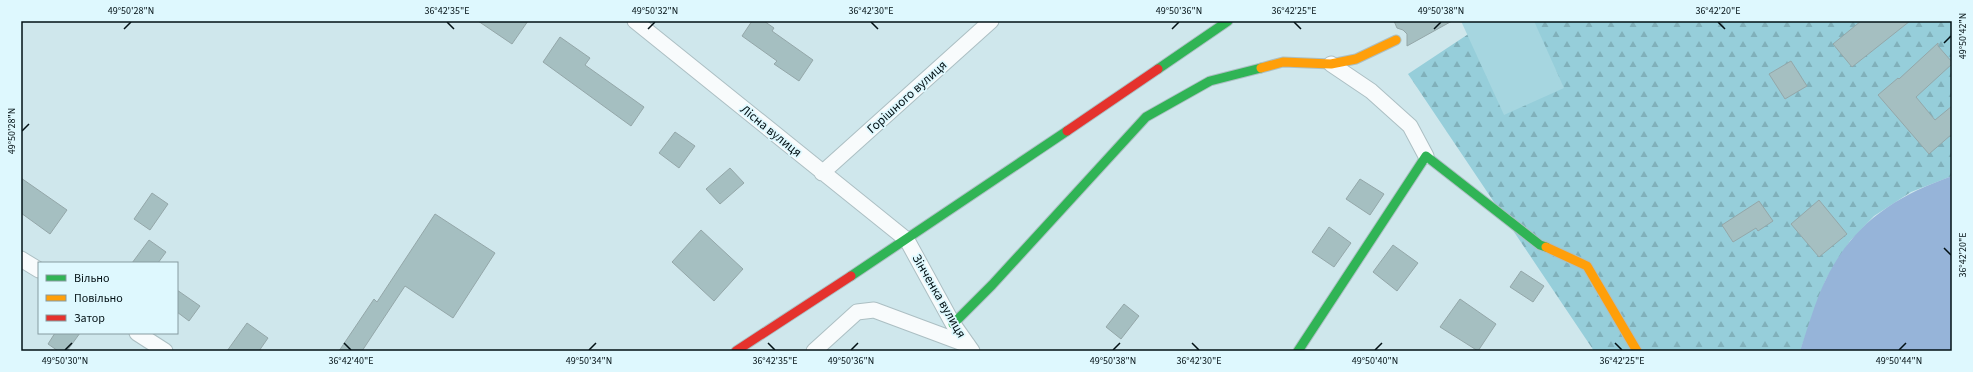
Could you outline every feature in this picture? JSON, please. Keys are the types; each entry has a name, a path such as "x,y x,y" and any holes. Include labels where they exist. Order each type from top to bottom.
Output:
{"main road":[{"path":"736,351 908,240 1228,21"},
{"path":"953,324 992,285 1146,117 1210,81 1283,62 1331,64 1356,59 1396,40"},
{"path":"1298,351 1426,156 1540,245 1586,266 1637,351"}],"street":[{"name":"Лісна вулиця","path":"635,21 822,173 908,240"},
{"name":"Горішного вулиця","path":"822,173 991,21"},
{"path":"1331,64 1372,91 1410,126 1426,156"},
{"name":"Зінченка вулиця","path":"908,240 953,324 970,348"},
{"path":"21,259 38,269"},
{"path":"814,351 857,312 874,310 970,348"},
{"path":"139,334 166,351"}],"green space":[{"path":"1488,21 1952,21 1952,176 1911,192 1874,216 1850,241 1826,279 1800,351 1594,351 1408,74"}],"shaded area":[{"path":"1461,21 1534,21 1564,88 1504,115"},
{"path":"1952,176 1952,351 1800,351 1826,279 1837,259 1849,242 1878,214 1894,203 1931,184"}],"building":[{"path":"478,21 528,21 512,44"},
{"path":"752,21 764,21 774,28 772,31 813,60 799,81 774,64 777,61 742,36"},
{"path":"1394,21 1452,21 1407,46 1407,34 1403,30 1397,28"},
{"path":"1861,21 1910,21 1852,67 1833,44"},
{"path":"560,37 590,58 585,65 644,107 631,126 543,62"},
{"path":"1938,43 1938,46 1952,62 1952,64 1916,97 1935,120 1952,106 1952,134 1929,154 1878,95 1898,78 1899,79"},
{"path":"1791,61 1807,86 1785,99 1769,74"},
{"path":"675,132 695,146 679,168 659,153"},
{"path":"730,168 744,183 720,204 706,189"},
{"path":"21,178 67,210 50,234 21,213"},
{"path":"1360,179 1384,194 1370,215 1346,199"},
{"path":"152,193 168,204 150,230 134,219"},
{"path":"1819,200 1847,234 1819,257 1791,224"},
{"path":"1759,201 1773,221 1758,231 1756,228 1733,242 1722,225"},
{"path":"435,214 495,253 453,318 405,286 362,351 339,351 374,299 377,302"},
{"path":"1329,227 1351,243 1334,267 1312,252"},
{"path":"701,230 743,269 714,301 672,262"},
{"path":"149,240 166,252 159,262 133,262"},
{"path":"1393,245 1418,263 1397,291 1373,272"},
{"path":"1521,271 1544,286 1533,302 1510,287"},
{"path":"178,291 200,306 189,321 178,313"},
{"path":"1460,299 1496,324 1478,351 1440,327"},
{"path":"1124,304 1139,316 1121,339 1106,327"},
{"path":"247,323 268,338 259,351 227,351"},
{"path":"54,334 79,334 67,351 58,351 48,344"}],"traffic: fast":[{"path":"1158,69 1228,21"},
{"path":"953,324 992,285 1146,117 1210,81 1261,68"},
{"path":"851,276 1067,131"},
{"path":"1298,351 1426,156 1540,245 1546,247"}],"traffic: slow":[{"path":"1261,68 1283,62 1331,64 1356,59 1396,40"},
{"path":"1546,247 1587,266 1637,351"}],"traffic: jam":[{"path":"1067,131 1158,69"},
{"path":"736,351 851,276"}]}
